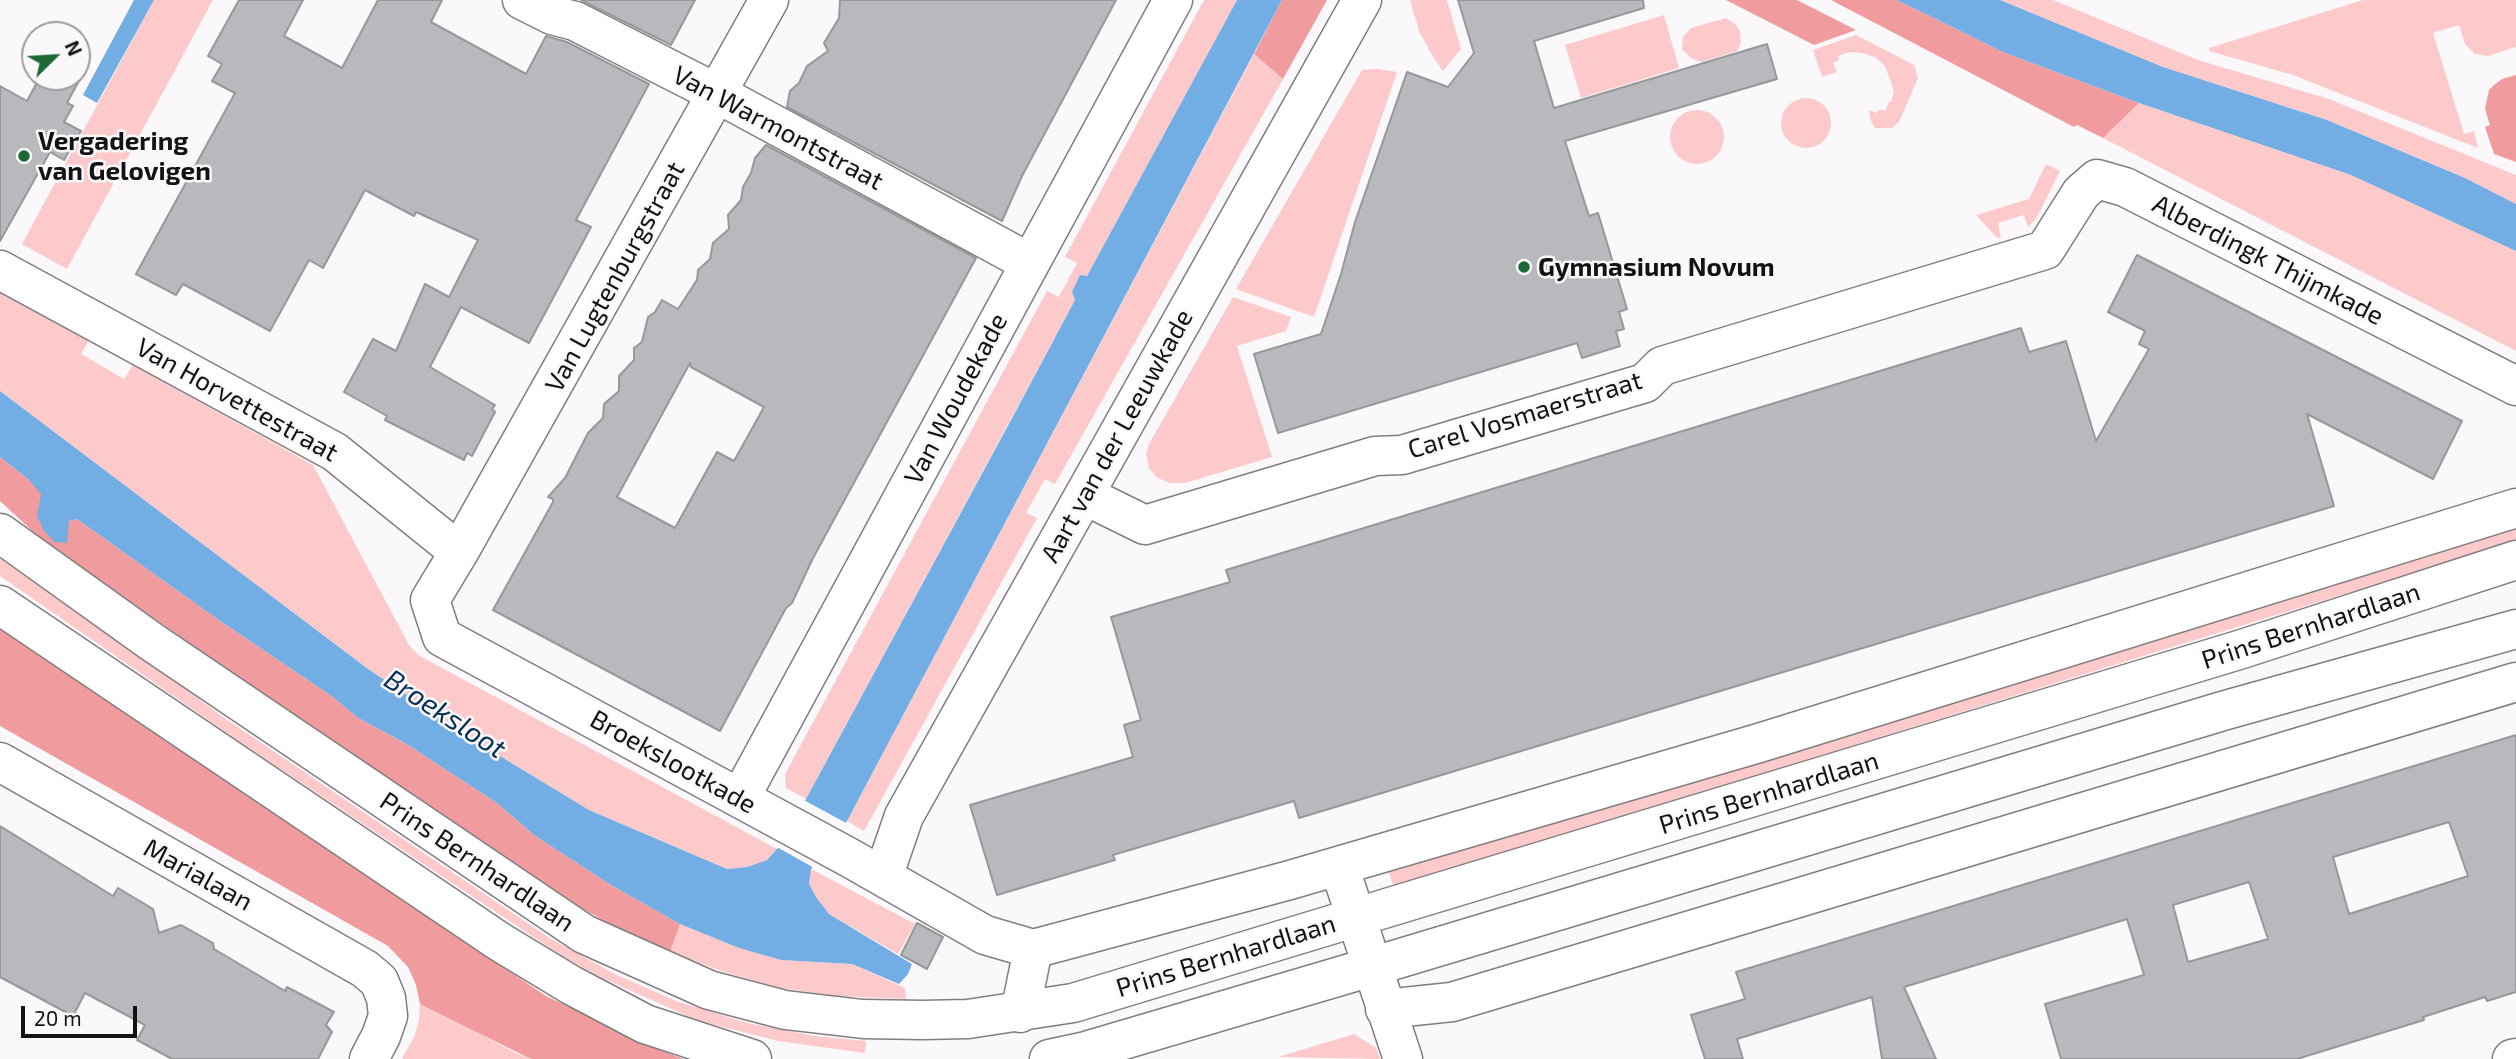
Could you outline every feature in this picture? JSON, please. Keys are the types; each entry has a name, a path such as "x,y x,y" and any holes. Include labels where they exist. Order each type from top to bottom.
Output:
{"street":[{"name":"Van Warmontstraat","path":"522,0 552,15 575,22 718,94 1030,263"},
{"name":"Van Lugtenburgstraat","path":"459,552 769,0"},
{"name":"Van Woudekade","path":"754,806 1030,263 1173,0"},
{"name":"Aart van der Leeuwkade","path":"883,877 904,816 1362,0"},
{"name":"Alberdingk Thijmkade","path":"2045,250 2081,193 2097,179 2125,187 2516,386"},
{"name":"Carel Vosmaerstraat","path":"1084,495 1145,525 1376,456 1402,455 1645,383 1662,366 2045,250"},
{"name":"Van Horvettestraat","path":"0,270 335,452 459,552"},
{"name":"Prins Bernhardlaan","path":"1033,948 1339,866 1746,747 2516,508"},
{"name":"Prins Bernhardlaan","path":"0,533 152,642 584,934 709,990 785,1010 863,1019 968,1020 1073,1003 2151,677 2516,560"},
{"name":"Broekslootkade","path":"459,552 430,600 442,637 850,858 985,935 1033,948"},
{"name":"Prins Bernhardlaan","path":"0,605 500,942 645,1024 752,1059"},
{"name":"Prins Bernhardlaan","path":"1049,1059 1084,1055 2226,710 2516,629"},
{"path":"1385,1009 1452,1002 2516,682"},
{"name":"Marialaan","path":"0,762 365,969 379,981 386,998 388,1016 382,1036 369,1059"},
{"path":"1339,866 1403,1059"},
{"path":"1020,1013 1033,948"}],"shaded area":[{"path":"154,0 213,0 67,269 22,244"},
{"path":"1204,0 1237,0 1087,276 1072,292 1075,300 806,799 786,788 785,774 1047,291 1059,297 1077,263 1065,257"},
{"path":"1282,0 1327,0 1283,79 1254,54"},
{"path":"1410,0 1447,0 1461,49 1443,71 1419,31"},
{"path":"1726,0 1797,0 1856,30 1814,45"},
{"path":"1831,0 1897,0 2003,52 2139,103 2103,138 2077,125 2074,127"},
{"path":"2000,0 2053,0 2198,60 2329,99 2516,175 2516,204 2465,178 2327,120 2163,67"},
{"path":"2363,0 2516,0 2516,47 2488,56 2475,54 2465,44 2459,25 2433,33 2464,134 2474,131 2478,148 2293,75 2209,51 2209,48"},
{"path":"1664,15 1679,68 1581,98 1565,45"},
{"path":"1726,18 1740,31 1741,43 1737,51 1702,62 1691,58 1682,49 1683,37 1691,28"},
{"path":"1856,35 1914,65 1918,78 1899,122 1892,128 1875,128 1871,121 1869,110 1877,113 1880,109 1885,111 1894,91 1885,66 1875,57 1849,52 1838,56 1839,60 1833,63 1837,72 1822,77 1813,50"},
{"path":"1254,54 1283,79 1055,484 1045,479 1026,513 1037,518 864,831 847,821"},
{"path":"1362,70 1397,72 1314,317 1236,289"},
{"path":"2516,75 2516,162 2494,154 2485,127 2490,125 2485,109 2489,90 2502,79"},
{"path":"1806,98 1824,105 1831,123 1824,141 1806,148 1788,141 1781,123 1788,105"},
{"path":"2139,103 2351,175 2516,251 2516,351 2103,138"},
{"path":"1697,110 1716,118 1724,137 1716,156 1697,164 1678,156 1670,137 1678,118"},
{"path":"2046,164 2060,171 2036,219 2028,227 2024,215 1998,223 2001,237 1997,238 1976,215 2029,199"},
{"path":"0,290 89,340 81,354 124,379 133,365 313,465 409,645 418,655 777,849 767,860 747,867 727,869 589,810 495,753 368,669 0,391"},
{"path":"1233,297 1291,317 1286,331 1237,346 1272,457 1185,483 1170,483 1156,477 1149,468 1146,454 1149,444"},
{"path":"0,457 28,479 69,521 77,519 333,697 358,718 405,743 497,803 534,835 611,885 680,924 670,952 608,923 546,888 322,736 41,539 0,501"},
{"path":"2516,529 2516,541 1394,887 1387,868"},
{"path":"0,558 111,633 223,717 551,939 615,974 676,1001 747,1023 815,1036 866,1041 865,1053 778,1041 696,1020 600,977 562,956 237,740 0,576"},
{"path":"0,624 87,682 196,761 546,996 683,1059 531,1059 420,1004 408,967 388,946 0,726"},
{"path":"811,869 915,924 898,954 829,914 809,884"},
{"path":"680,924 739,948 781,960 852,964 905,988 906,999 836,996 780,988 727,973 670,952"},
{"path":"420,1004 531,1059 402,1059 415,1035"},
{"path":"1354,1034 1376,1048 1380,1059 1278,1057"}],"water":[{"path":"134,0 154,0 97,103 83,95 85,91 91,91 91,80"},
{"path":"1237,0 1282,0 847,821 811,869 809,884 829,914 912,964 899,984 852,964 781,960 739,948 680,924 611,885 534,835 497,803 405,743 358,718 333,697 77,519 69,521 67,543 55,542 44,531 37,516 41,494 28,479 0,457 0,391 368,669 495,753 589,810 727,869 747,867 767,860 777,849 806,799 1011,420 1075,300 1072,292 1080,275 1087,276"},
{"path":"1897,0 2000,0 2163,67 2327,120 2465,178 2516,204 2516,251 2351,175 2139,103 2003,52"}],"pier":[{"path":"802,799 848,824 816,869 775,846"}],"building":[{"path":"239,0 303,0 284,36 342,68 378,0 442,0 431,22 526,74 546,36 567,42 649,84 576,220 591,227 529,343 461,307 430,367 495,405 492,409 495,412 472,456 467,453 464,460 385,420 387,416 344,392 373,339 396,351 425,284 449,297 478,240 416,212 414,216 365,190 323,268 309,260 270,331 183,284 176,295 136,274 235,93 212,81 222,64 208,56"},
{"path":"581,0 695,0 671,45"},
{"path":"840,0 1116,0 1022,176 1002,221 787,107 790,91 799,83 807,66 828,51 824,43 839,18"},
{"path":"1458,0 1643,0 1644,8 1534,41 1554,108 1767,44 1777,79 1565,141 1589,216 1598,213 1627,309 1619,312 1624,329 1616,331 1620,346 1582,358 1577,343 1278,433 1254,354 1321,334 1355,222 1407,72 1448,87 1474,53"},
{"name":"Vergadering van Gelovigen","path":"0,86 27,101 32,91 73,91 67,103 73,106 64,122 81,131 64,160 50,152 0,241"},
{"path":"766,145 976,258 812,560 792,603 786,608 720,731 493,610 553,502 553,499 548,497 565,478 588,433 603,418 604,404 619,391 619,376 634,360 634,348 642,342 648,317 655,312 662,300 678,309 697,280 698,270 710,259 713,243 729,229 728,215 741,200 743,187 755,158","holes":["690,363 691,367 764,407 734,461 717,452 675,528 617,497"]},
{"path":"2137,255 2462,421 2433,479 2307,414 2334,506 1299,818 1294,801 1113,855 1115,860 997,895 970,805 1133,757 1124,725 1141,720 1111,617 1230,582 1226,570 2021,328 2029,352 2066,341 2096,441 2149,349 2139,344 2145,331 2108,312"},
{"path":"2516,735 2516,992 2487,1001 2485,997 2423,1017 2424,1020 2297,1059 2061,1059 2045,1004 2144,975 2127,919 1904,987 1936,1059 1882,1059 1872,997 1737,1039 1743,1059 1705,1059 1691,1015 1745,999 1736,972","holes":["2449,822 2468,876 2349,914 2333,857","2249,882 2268,939 2188,962 2173,905"]},
{"path":"0,826 113,896 118,888 153,909 159,933 181,925 213,943 214,949 285,991 287,987 334,1012 326,1025 332,1032 318,1059 172,1059 137,1040 145,1025 85,993 73,1016 0,977"},
{"path":"917,923 943,937 927,969 901,955"}],"place":[{"name":"Vergadering van Gelovigen","path":"24,156"},
{"name":"Gymnasium Novum","path":"1524,267"}],"water label":[{"name":"Broeksloot","path":"445,714"}]}
